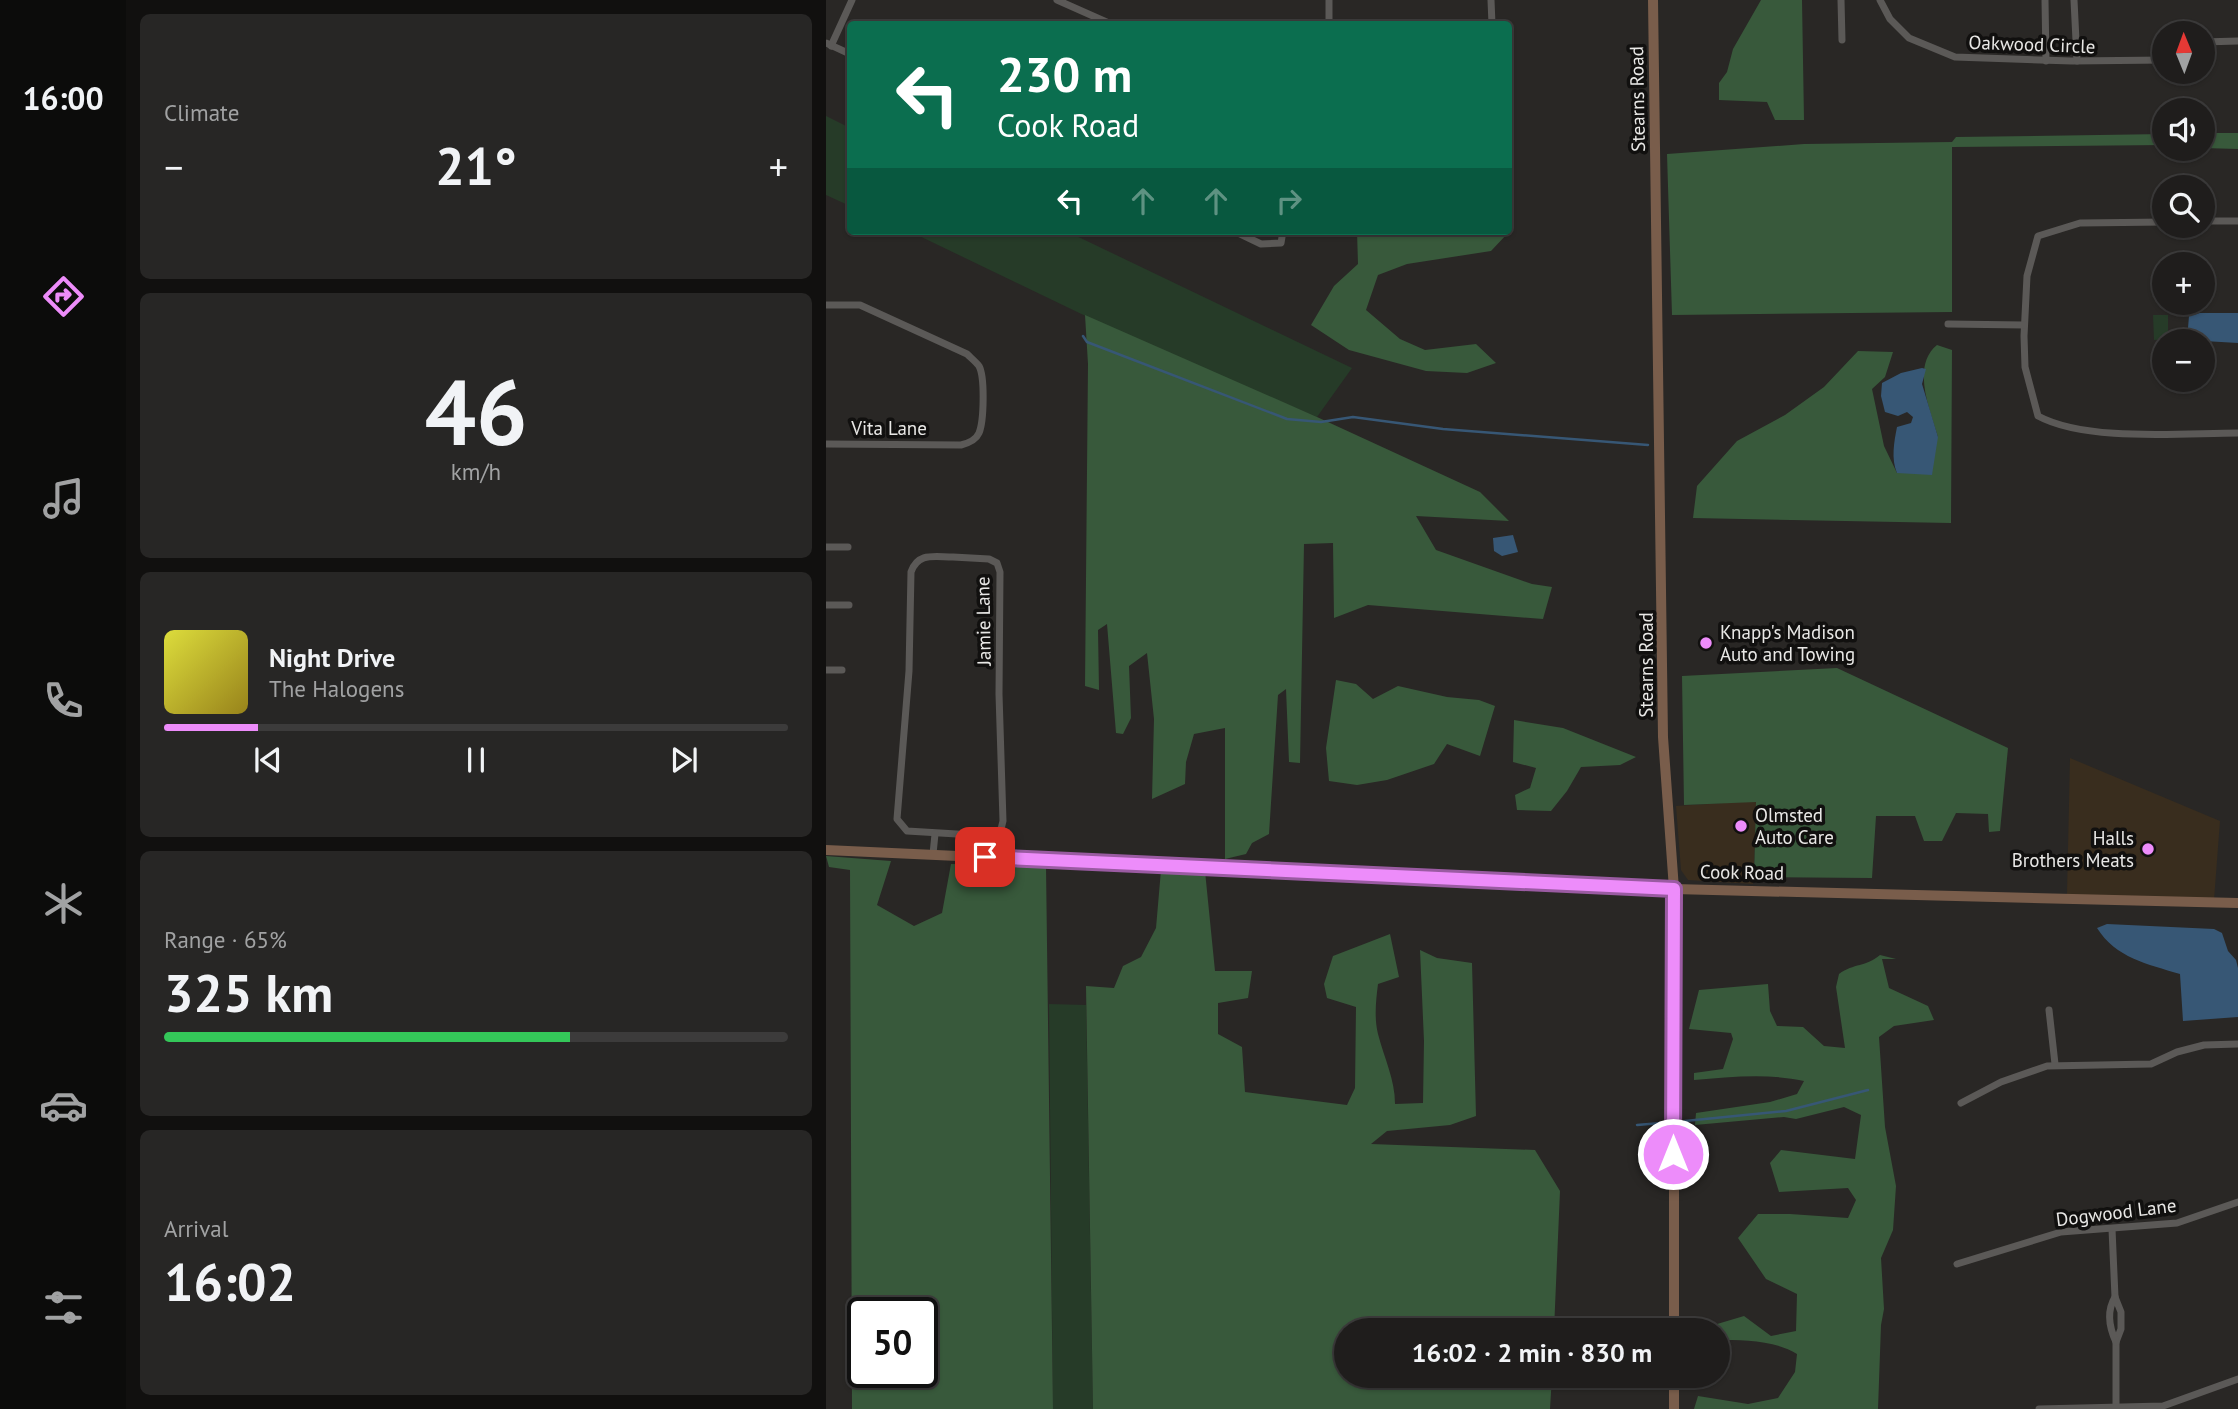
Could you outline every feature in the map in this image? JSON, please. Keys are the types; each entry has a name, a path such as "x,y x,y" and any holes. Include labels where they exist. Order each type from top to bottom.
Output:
{"street":[{"path":"847,53 828,45 852,0"},
{"path":"1057,0 1104,21"},
{"path":"1329,0 1329,21"},
{"path":"1491,0 1492,21"},
{"name":"Stearns Road","path":"1653,0 1664,737 1674,889 1674,1318"},
{"path":"1841,0 1842,40"},
{"name":"Oakwood Circle","path":"1880,0 1890,19 1909,38 1955,57 2046,61 2152,60"},
{"path":"2045,0 2046,61"},
{"path":"2074,0 2077,61"},
{"path":"2216,42 2238,41"},
{"path":"2215,221 2238,221"},
{"path":"2152,222 2080,223 2038,236 2027,276 2024,325 2025,367 2038,416 2052,424 2102,433 2238,433"},
{"path":"1242,235 1261,244 1281,243 1282,235"},
{"name":"Vita Lane","path":"826,305 860,304 967,354 979,367 983,383 978,435 970,443 826,444"},
{"path":"1948,324 2024,325"},
{"path":"826,547 848,547"},
{"name":"Jamie Lane","path":"919,558 989,559 997,563 1000,572 1001,829 989,835 935,834 907,831 897,819 909,671 911,572 914,562 919,558"},
{"path":"826,605 849,605"},
{"path":"826,670 842,670"},
{"path":"933,855 935,834"},
{"name":"Cook Road","path":"826,850 1674,889 2238,904"},
{"path":"2049,1010 2055,1064"},
{"path":"1961,1103 2001,1082 2055,1064 2151,1063 2204,1045 2238,1044"},
{"name":"Dogwood Lane","path":"1957,1264 2062,1232 2178,1223 2238,1202"},
{"path":"2112,1229 2115,1297 2121,1312 2121,1329 2116,1342 2116,1408"},
{"path":"2039,1409 2163,1406 2238,1378"},
{"path":"1674,1388 1674,1409"}],"shaded area":[{"path":"2070,758 2220,821 2214,900 2067,895"},
{"path":"1757,801 1753,884 1688,880 1681,870 1676,806"}],"green space":[{"path":"1761,0 1802,0 1804,120 1775,120 1767,102 1719,100 1719,83 1727,72 1733,49"},
{"path":"826,116 847,126 847,205 826,195"},
{"path":"2215,133 2238,133 2238,149 2215,148"},
{"path":"2152,134 2152,145 1952,147 1952,312 1672,315 1667,154 1804,144 1952,142 1956,137"},
{"path":"917,235 1074,235 1352,368 1317,417 1152,348"},
{"path":"1357,235 1506,235 1491,251 1407,264 1378,275 1366,310 1400,339 1425,350 1476,344 1496,363 1467,373 1426,371 1349,350 1311,325 1334,286 1358,264"},
{"path":"1085,315 1480,492 1509,521 1416,516 1436,550 1532,584 1552,587 1543,619 1368,605 1334,618 1333,543 1304,544 1300,763 1289,762 1286,689 1278,695 1269,834 1252,843 1246,854 1225,859 1225,728 1194,734 1186,762 1185,784 1152,799 1154,719 1147,653 1129,666 1131,718 1123,734 1116,733 1107,624 1098,630 1099,690 1085,686 1088,364"},
{"path":"2153,315 2168,315 2168,329 2154,329"},
{"path":"1937,345 1952,350 1951,523 1693,518 1697,486 1737,441 1785,415 1824,387 1858,351 1893,352 1885,377 1872,389 1884,446 1897,473 1938,437 1927,402 1924,376 1929,354"},
{"path":"1837,668 2008,748 2000,831 1989,832 1988,814 1956,813 1942,841 1924,841 1915,816 1876,816 1872,878 1754,877 1756,802 1684,805 1682,676"},
{"path":"1336,680 1356,684 1373,699 1398,686 1447,697 1479,700 1495,706 1480,756 1447,744 1434,764 1387,780 1357,785 1329,781 1326,748"},
{"path":"1514,720 1563,728 1636,757 1620,765 1581,767 1551,811 1517,810 1515,795 1530,788 1536,768 1513,762"},
{"path":"826,856 891,861 877,905 914,926 942,913 951,864 1046,866 1053,1409 852,1409 852,1388 938,1388 938,1297 852,1297 850,870 829,867"},
{"path":"1161,870 1205,871 1215,971 1252,971 1248,998 1218,1003 1218,1034 1242,1047 1245,1092 1347,1105 1355,1088 1356,1007 1327,998 1324,984 1333,956 1390,934 1399,977 1378,984 1376,1009 1380,1043 1391,1077 1395,1104 1423,1103 1424,1041 1420,950 1437,958 1472,963 1476,1116 1450,1125 1387,1131 1371,1144 1535,1150 1560,1191 1555,1318 1334,1318 1334,1388 1551,1388 1550,1409 1093,1409 1086,986 1114,988 1123,966 1141,957 1156,928"},
{"path":"1880,955 1896,959 1882,959 1889,988 1928,1006 1934,1020 1894,1026 1879,1037 1885,1127 1896,1186 1893,1230 1881,1258 1884,1309 1878,1409 1694,1409 1698,1396 1748,1404 1778,1398 1795,1372 1797,1354 1788,1349 1758,1342 1730,1340 1730,1320 1744,1316 1771,1336 1796,1331 1797,1294 1766,1279 1738,1238 1758,1214 1848,1218 1856,1200 1848,1188 1779,1192 1770,1163 1781,1150 1855,1159 1861,1115 1844,1107 1796,1119 1784,1117 1695,1125 1696,1113 1770,1102 1797,1094 1804,1081 1763,1076 1694,1080 1694,1073 1723,1069 1733,1039 1731,1033 1689,1029 1699,990 1768,984 1770,1011 1777,1026 1803,1027 1824,1046 1845,1048 1836,987 1839,974"},
{"path":"1049,1004 1086,1005 1093,1409 1053,1409"}],"water":[{"path":"2238,313 2238,343 2215,342 2215,329 2188,329 2189,316"},
{"path":"1926,369 1922,384 1938,437 1932,475 1897,473 1894,444 1897,427 1911,423 1913,417 1907,412 1898,416 1885,412 1881,396 1882,383 1901,373"},
{"path":"1513,535 1518,552 1502,556 1494,551 1493,538"},
{"path":"2107,924 2214,929 2222,933 2238,968 2238,1017 2183,1021 2180,974 2133,959 2123,953 2097,928"}],"waterway":[{"path":"1083,336 1087,342 1287,419 1321,422 1353,417 1443,429 1648,445"},
{"path":"1685,1121 1786,1111 1868,1090"},
{"path":"1637,1125 1661,1123"}],"place":[{"name":"Knapp's Madison Auto and Towing","path":"1706,643"},
{"name":"Olmsted Auto Care","path":"1741,826"},
{"name":"Halls Brothers Meats","path":"2148,849"}],"route":[{"path":"985,857 1674,889 1673,1154"}]}
